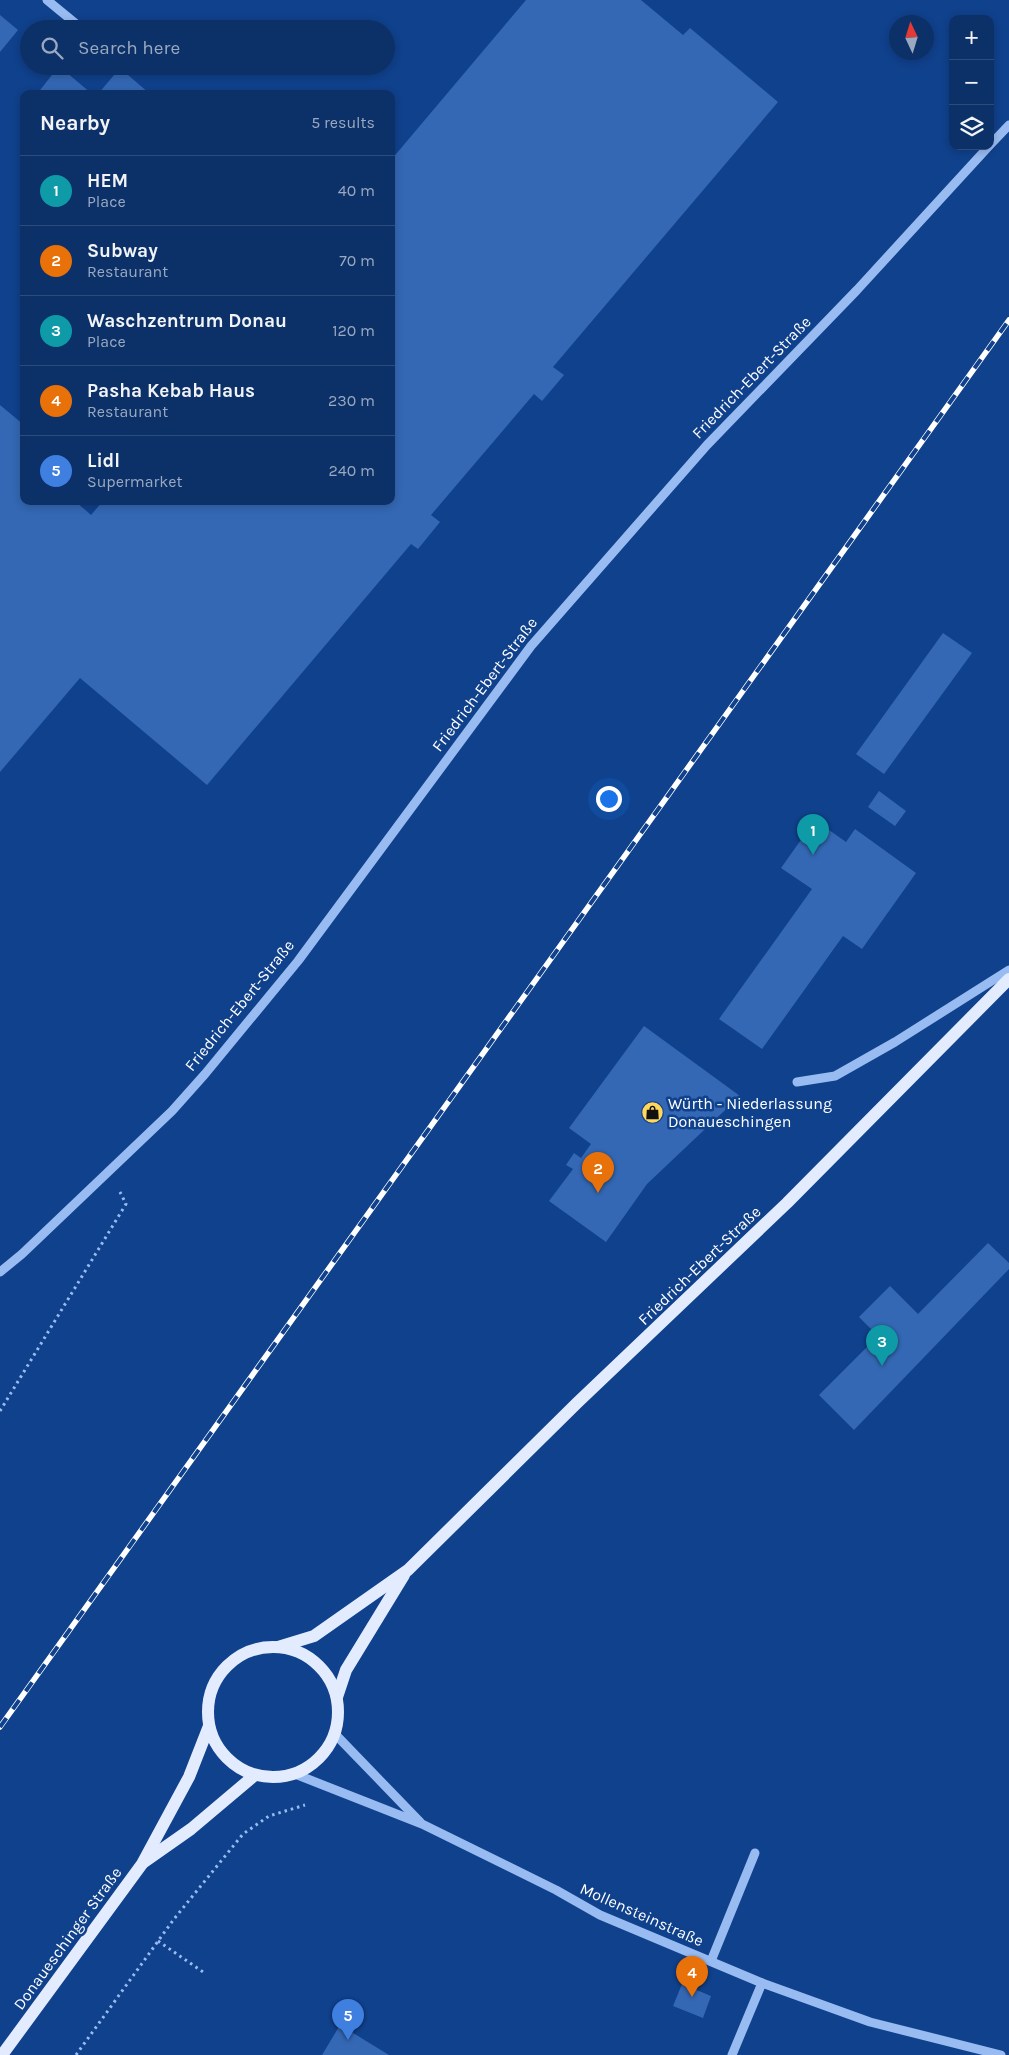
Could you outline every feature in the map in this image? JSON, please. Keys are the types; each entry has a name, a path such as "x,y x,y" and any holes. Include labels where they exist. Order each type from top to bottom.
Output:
{"main road":[{"name":"Friedrich-Ebert-Straße","path":"278,1647 294,1650 309,1657 322,1668 331,1681 337,1697 339,1716 335,1734 326,1751 319,1759 295,1774 275,1778 255,1775 239,1768 225,1757 215,1743 209,1726 208,1708 211,1690 220,1674 232,1661 248,1652 278,1647 314,1636 408,1570 577,1403 787,1202 1009,979"},
{"name":"Friedrich-Ebert-Straße","path":"337,1697 346,1670 408,1570"},
{"name":"Donaueschinger Straße","path":"2,2055 142,1864 190,1777 209,1726"},
{"name":"Donaueschinger Straße","path":"142,1864 191,1829 255,1775"}],"street":[{"path":"47,0 71,20"},
{"name":"Friedrich-Ebert-Straße","path":"994,142 1009,125"},
{"name":"Friedrich-Ebert-Straße","path":"0,1272 22,1254 110,1171 186,1096 298,961 531,646 707,446 857,290 986,150"},
{"path":"797,1082 835,1076 895,1042 1009,970"},
{"name":"Mollensteinstraße","path":"335,1734 422,1824"},
{"name":"Mollensteinstraße","path":"295,1774 422,1824 556,1890 600,1915 762,1983 870,2022 1001,2055"},
{"path":"711,1961 755,1853"},
{"path":"732,2055 762,1983"}],"path":[{"path":"0,1411 126,1204 110,1171"},
{"path":"76,2055 158,1942 243,1834 269,1816 302,1805 311,1804"},
{"path":"158,1942 206,1974"}],"building":[{"path":"526,0 641,0 683,35 690,28 778,102 553,367 564,375 542,401 534,394 431,515 440,522 418,549 411,544 207,785 80,678 0,772 0,405 20,422 20,505 80,505 91,515 100,505 395,505 395,155"},
{"path":"0,15 18,30 0,52"},
{"path":"52,75 70,75 87,90 40,90"},
{"path":"114,75 128,75 145,90 101,90"},
{"path":"943,633 972,653 884,774 856,754"},
{"path":"879,791 906,811 895,826 868,807"},
{"path":"815,820 846,842 855,829 916,873 862,949 843,936 762,1049 719,1019 812,889 781,868"},
{"name":"Würth - Niederlassung Donaueschingen","path":"644,1026 740,1096 647,1184 606,1242 549,1201 573,1169 566,1165 574,1153 581,1158 591,1144 569,1128"},
{"path":"988,1243 1009,1263 1009,1269 854,1430 819,1395 878,1336 859,1317 890,1286 918,1314"},
{"path":"682,1984 711,1996 703,2018 673,2006"},
{"path":"340,2025 389,2055 322,2055"}],"railway":[{"path":"0,1727 1009,320"}],"place":[{"name":"HEM","path":"813,855"},
{"name":"Würth - Niederlassung Donaueschingen","path":"652,1112"},
{"name":"Subway","path":"598,1193"},
{"name":"Waschzentrum Donau","path":"882,1366"},
{"name":"Pasha Kebab Haus","path":"692,1997"},
{"name":"Lidl","path":"348,2040"}]}
